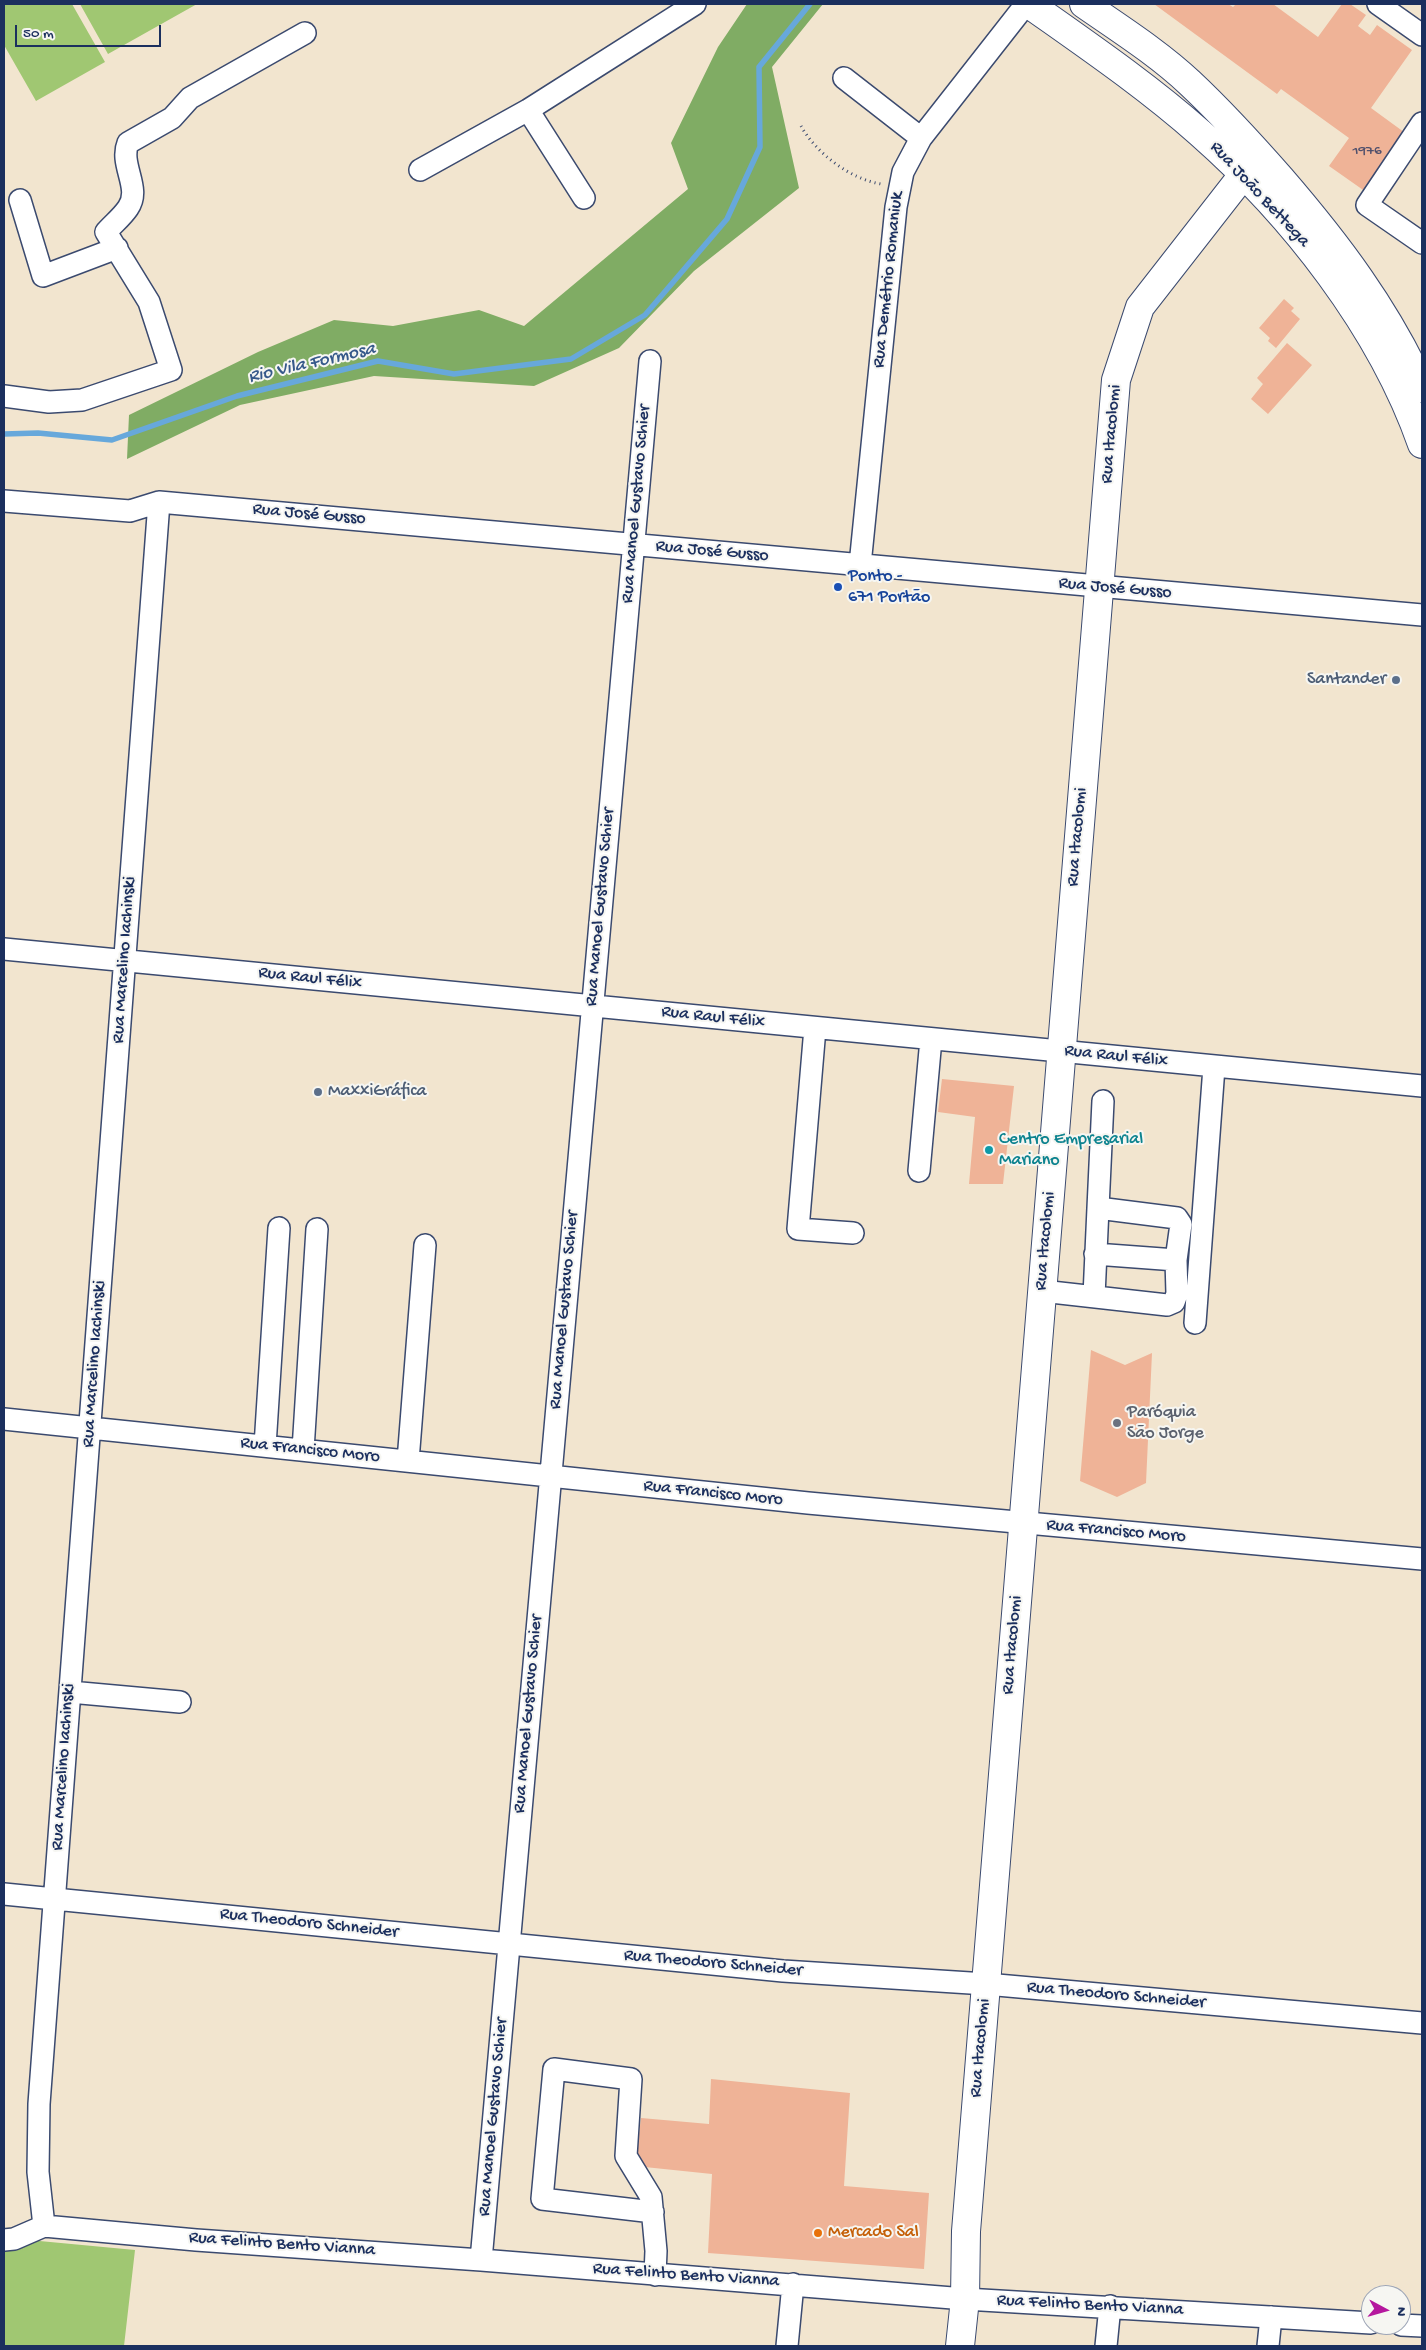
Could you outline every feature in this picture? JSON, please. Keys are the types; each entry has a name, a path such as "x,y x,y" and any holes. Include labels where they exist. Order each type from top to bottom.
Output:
{"main road":[{"name":"Rua João Bettega","path":"1027,4 1173,110 1243,175 1317,258 1351,303 1379,350 1422,444"},
{"name":"Rua João Bettega","path":"1084,4 1190,83 1238,131 1303,205 1357,273 1388,322 1422,388"},
{"path":"1243,175 1266,182 1303,205"},
{"name":"Rua Itacolomi","path":"960,2346 966,2299 966,2231 1116,380 1140,306 1243,175"}],"street":[{"path":"420,170 528,110 695,4"},
{"name":"Rua Demétrio Romaniuk","path":"860,565 899,186 903,172 921,138 1027,4"},
{"path":"1378,4 1422,35"},
{"path":"4,396 49,402 82,400 172,370 148,302 106,232 128,209 133,199 124,158 128,143 172,118 190,98 305,33"},
{"path":"844,78 921,138"},
{"path":"528,110 584,198"},
{"path":"1422,123 1367,205 1422,243"},
{"path":"20,200 43,276 117,248"},
{"name":"Rua Manoel Gustavo Schier","path":"481,2260 650,361"},
{"name":"Rua José Gusso","path":"4,501 130,511 159,502 1422,615"},
{"name":"Rua Marcelino Iachinski","path":"44,2226 38,2142 54,1900 159,502"},
{"name":"Rua Raul Félix","path":"4,949 1422,1086"},
{"path":"815,1028 798,1229 853,1234"},
{"path":"919,1171 932,1039"},
{"path":"1195,1323 1214,1066"},
{"path":"1094,1296 1103,1101"},
{"path":"1042,1291 1167,1305 1174,1302 1177,1294 1176,1260 1181,1224 1177,1218 1098,1208"},
{"path":"265,1446 279,1228"},
{"path":"303,1450 317,1229"},
{"path":"408,1462 425,1245"},
{"path":"1096,1254 1176,1260"},
{"name":"Rua Francisco Moro","path":"4,1419 550,1477 1023,1524 1422,1559"},
{"path":"70,1692 180,1702"},
{"name":"Rua Theodoro Schneider","path":"4,1894 783,1971 986,1984 1422,2023"},
{"path":"653,2212 542,2199 554,2069 631,2079 626,2156 651,2198 653,2212 656,2251 655,2275"},
{"name":"Rua Felinto Bento Vianna","path":"4,2240 14,2239 44,2226 196,2240 481,2260 966,2299 1110,2306 1361,2322"},
{"path":"787,2346 793,2284"},
{"path":"1106,2346 1110,2306"},
{"path":"1268,2346 1271,2317"}],"path":[{"path":"801,126 815,146 851,173 863,180 899,186"}],"green space":[{"path":"4,4 72,4 105,62 36,101 4,45"},
{"path":"80,4 197,4 108,54"},
{"path":"747,4 823,4 772,67 799,188 694,271 619,348 534,386 374,376 240,405 127,459 129,415 258,352 334,320 393,326 479,310 524,326 688,189 671,143 718,47"},
{"path":"29,2240 135,2250 124,2346 4,2346 4,2252"}],"building":[{"path":"1154,4 1228,4 1233,7 1236,4 1273,4 1318,37 1342,4 1350,4 1366,15 1358,26 1370,35 1377,25 1412,50 1371,108 1408,135 1366,192 1329,166 1349,138 1281,89 1277,94"},
{"path":"1284,299 1294,308 1291,311 1300,319 1276,348 1268,341 1270,338 1259,328"},
{"path":"1287,343 1312,365 1268,414 1251,399 1263,384 1257,378"},
{"name":"Centro Empresarial Mariano","path":"942,1079 1014,1086 1003,1184 969,1184 975,1117 938,1112"},
{"name":"Paróquia São Jorge","path":"1091,1350 1125,1365 1152,1353 1146,1483 1117,1497 1080,1481"},
{"path":"711,2079 850,2093 844,2186 929,2193 924,2269 708,2253 712,2174 635,2166 641,2118 709,2124"}],"waterway":[{"name":"Rio Vila Formosa","path":"4,434 38,433 112,440 237,396 378,361 454,374 571,359 645,315 727,219 760,147 759,67 810,4"}],"place":[{"name":"Ponto - 671 Portão","path":"838,587"},
{"name":"Santander","path":"1396,680"},
{"name":"MaxxiGráfica","path":"318,1092"},
{"name":"Centro Empresarial Mariano","path":"989,1150"},
{"name":"Paróquia São Jorge","path":"1117,1423"},
{"name":"Mercado Sal","path":"818,2233"}]}
